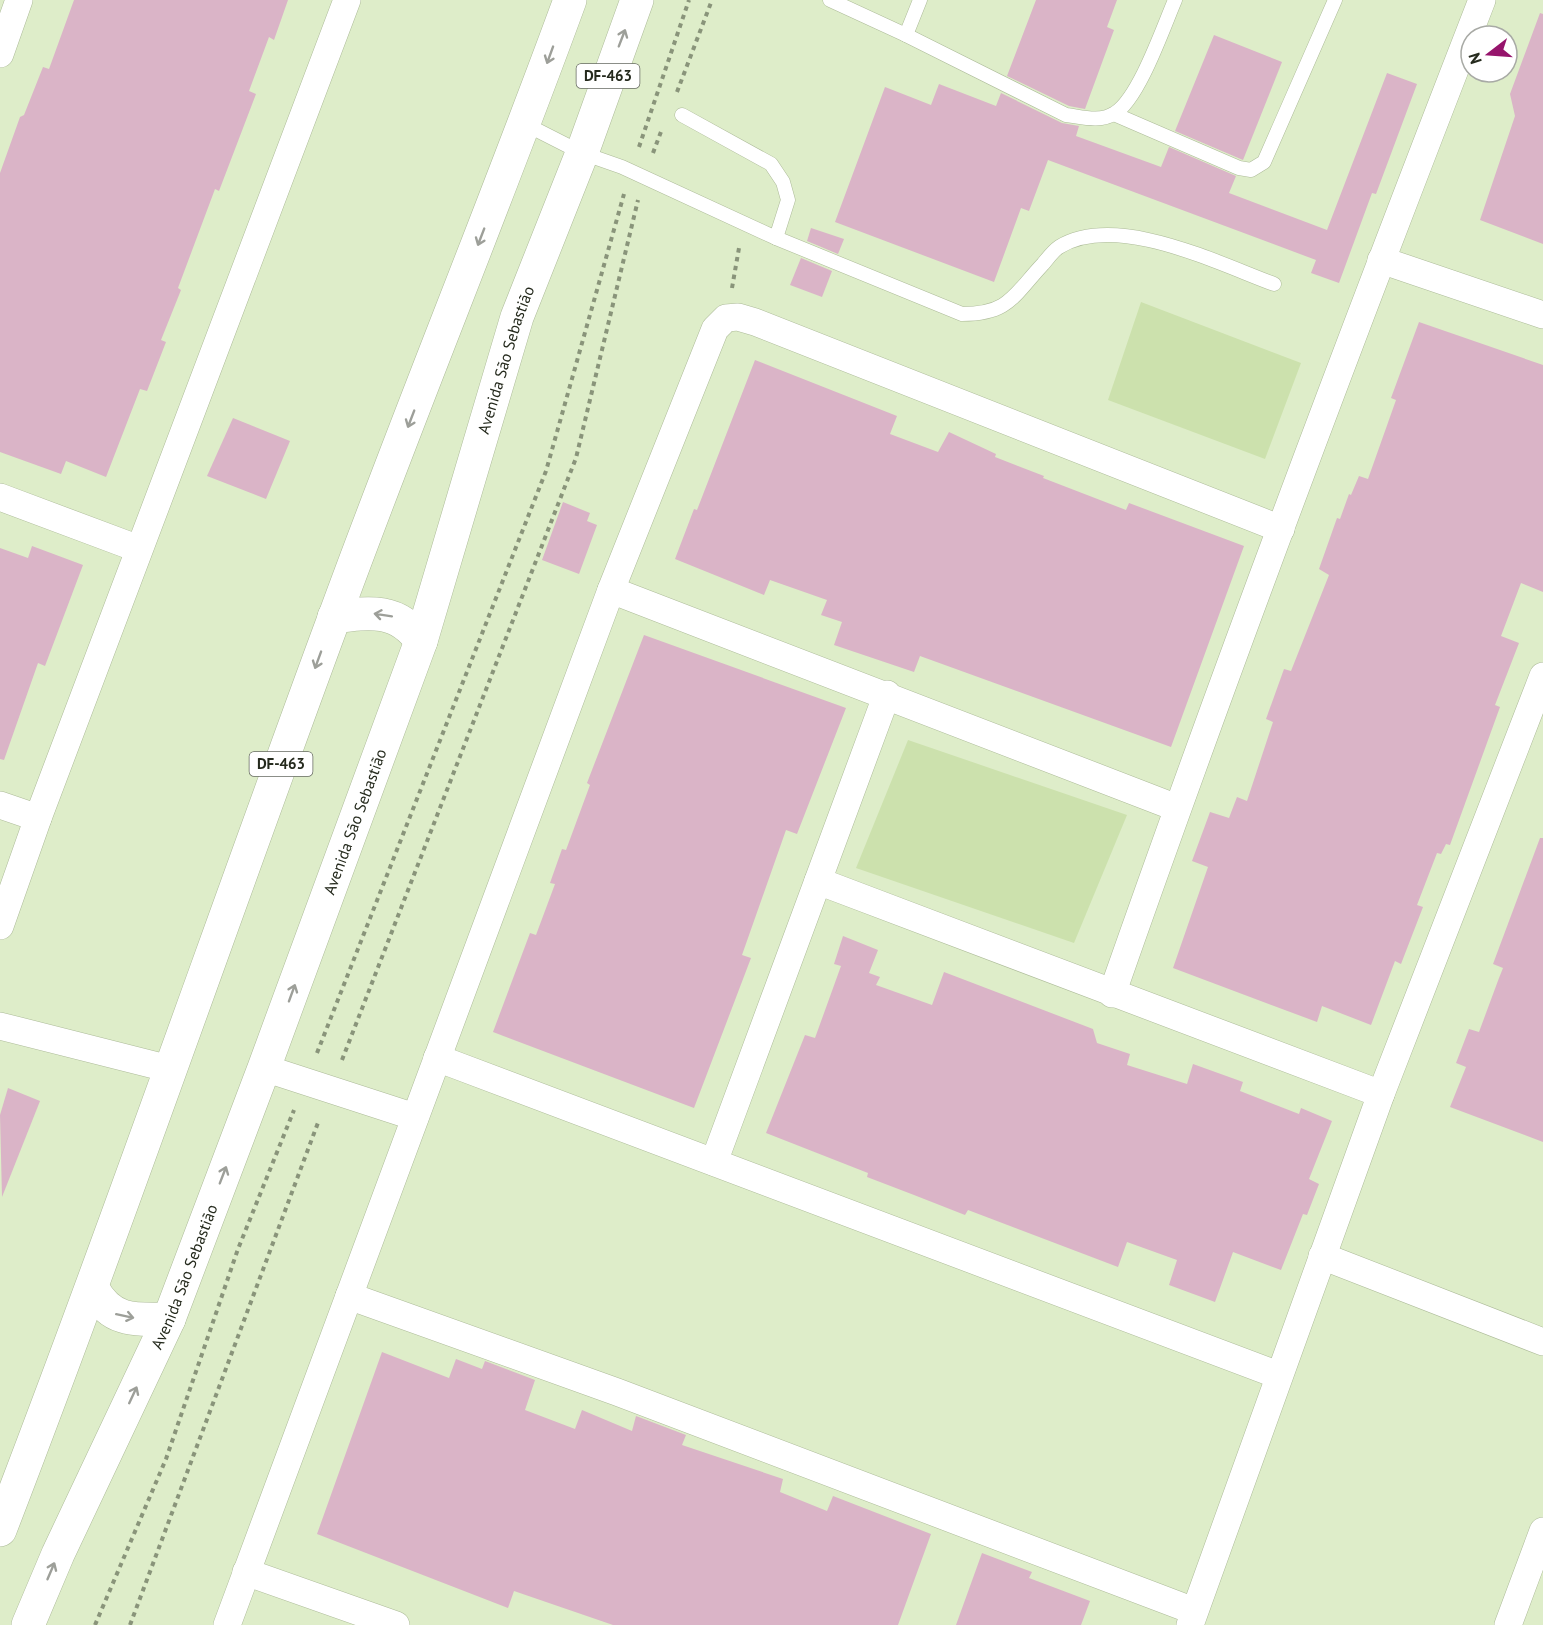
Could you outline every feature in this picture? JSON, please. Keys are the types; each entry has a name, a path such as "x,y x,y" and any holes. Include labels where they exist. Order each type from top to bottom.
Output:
{"main road":[{"name":"DF-463","path":"0,1530 93,1289 170,1068 334,616 525,124 570,0"},
{"name":"Avenida São Sebastião","path":"28,1625 58,1554 169,1319 264,1068 421,641 517,316 582,153 637,0"},
{"path":"334,616 372,613 389,615 412,628 421,641"},
{"path":"93,1289 100,1301 116,1314 142,1319 169,1319"}],"street":[{"path":"0,54 19,0"},
{"path":"0,926 38,818 347,0"},
{"path":"1112,994 1177,808 1381,260 1482,0"},
{"path":"1381,260 1543,315"},
{"path":"227,1625 611,590 706,345 715,329 726,318 738,317 755,322 1281,529"},
{"path":"0,497 139,549"},
{"path":"611,590 887,694 1177,808"},
{"path":"349,1296 617,1392 1192,1618 1381,1094 1543,676"},
{"path":"714,1162 887,694"},
{"path":"0,805 38,818"},
{"path":"818,881 1381,1094"},
{"path":"0,1026 170,1068"},
{"path":"437,1058 1278,1376"},
{"path":"264,1068 415,1118"},
{"path":"1322,1256 1543,1342"},
{"path":"1508,1625 1543,1531"},
{"path":"246,1572 396,1625"}],"lane":[{"path":"906,35 920,0"},
{"path":"834,1 1066,115 1094,120 1114,114 1130,99 1175,0"},
{"path":"1114,114 1239,168 1251,170 1264,162 1335,0"},
{"path":"682,115 771,164 783,182 788,200 776,238"},
{"path":"525,124 582,153 630,171 743,225 962,314 987,314 1006,304 1057,248 1081,237 1113,234 1164,245 1274,284"}],"path":[{"path":"130,1625 318,1086 546,471 630,171 689,0"},
{"path":"674,100 712,0"},
{"path":"95,1625 166,1459 238,1250 318,1086 576,458 643,177 665,122"},
{"path":"726,318 743,225"}],"green space":[{"path":"1141,302 1301,363 1265,459 1108,400"},
{"path":"908,740 1127,815 1074,943 856,868"}],"building":[{"path":"74,0 288,0 274,40 269,37 249,91 256,94 219,191 215,189 178,288 181,290 161,340 166,342 147,391 140,389 106,477 66,461 61,474 0,452 0,173 20,117 24,115 43,67 49,69"},
{"path":"1036,0 1117,0 1107,27 1114,30 1085,109 1069,106 1007,76"},
{"path":"1540,13 1543,14 1543,244 1480,220 1515,116 1510,94 1514,84 1519,84 1519,70"},
{"path":"1214,35 1282,62 1243,160 1175,131"},
{"path":"1387,73 1417,84 1376,194 1372,193 1339,283 1311,273 1316,260 1048,160 1029,211 1021,208 994,282 835,222 885,87 931,105 939,84 996,106 1001,93 1062,123 1079,126 1076,136 1161,167 1169,147 1236,176 1229,193 1327,230"},
{"path":"811,228 844,239 838,254 807,241"},
{"path":"801,258 832,271 822,297 790,285"},
{"path":"1419,322 1543,365 1543,592 1521,583 1501,636 1519,643 1495,705 1500,707 1450,845 1446,844 1441,854 1437,853 1417,905 1423,907 1401,964 1395,961 1371,1025 1322,1006 1317,1022 1173,968 1208,867 1192,861 1210,812 1229,818 1237,797 1247,801 1273,722 1266,719 1284,669 1291,671 1329,575 1319,569 1337,518 1340,519 1349,494 1351,495 1359,476 1368,479 1396,400 1391,398"},
{"path":"755,360 897,416 890,434 938,452 949,432 996,454 995,457 1044,476 1043,478 1126,510 1129,503 1244,546 1171,747 920,656 914,672 834,645 842,622 821,615 827,600 770,580 764,595 675,559 694,509 697,510"},
{"path":"233,418 290,441 266,499 207,476"},
{"path":"563,502 590,513 587,521 597,525 579,574 542,560"},
{"path":"32,546 83,565 45,666 38,663 4,760 0,759 0,548 28,558"},
{"path":"644,635 846,708 797,834 786,830 742,955 751,958 694,1108 493,1032 530,933 536,935 555,884 550,883 562,849 566,850 590,785 587,783"},
{"path":"1540,838 1543,838 1543,1142 1450,1107 1466,1067 1456,1063 1469,1029 1479,1032 1503,968 1493,964"},
{"path":"843,936 878,950 869,973 880,977 876,985 932,1005 944,972 1093,1029 1097,1043 1130,1054 1127,1065 1187,1084 1193,1064 1243,1082 1240,1091 1299,1114 1301,1108 1332,1121 1309,1179 1319,1184 1307,1215 1303,1214 1281,1270 1233,1252 1215,1302 1169,1285 1177,1260 1127,1242 1118,1267 968,1210 965,1215 867,1177 868,1173 766,1133 805,1035 815,1038 841,966 834,964"},
{"path":"8,1088 40,1101 2,1197 0,1115"},
{"path":"382,1352 449,1378 456,1359 482,1369 485,1361 535,1380 525,1410 575,1429 582,1410 632,1431 636,1416 686,1435 682,1445 783,1479 780,1492 827,1511 833,1496 931,1534 898,1625 613,1625 514,1591 508,1608 317,1534"},
{"path":"982,1553 1032,1572 1029,1578 1090,1601 1081,1625 956,1625"}]}
